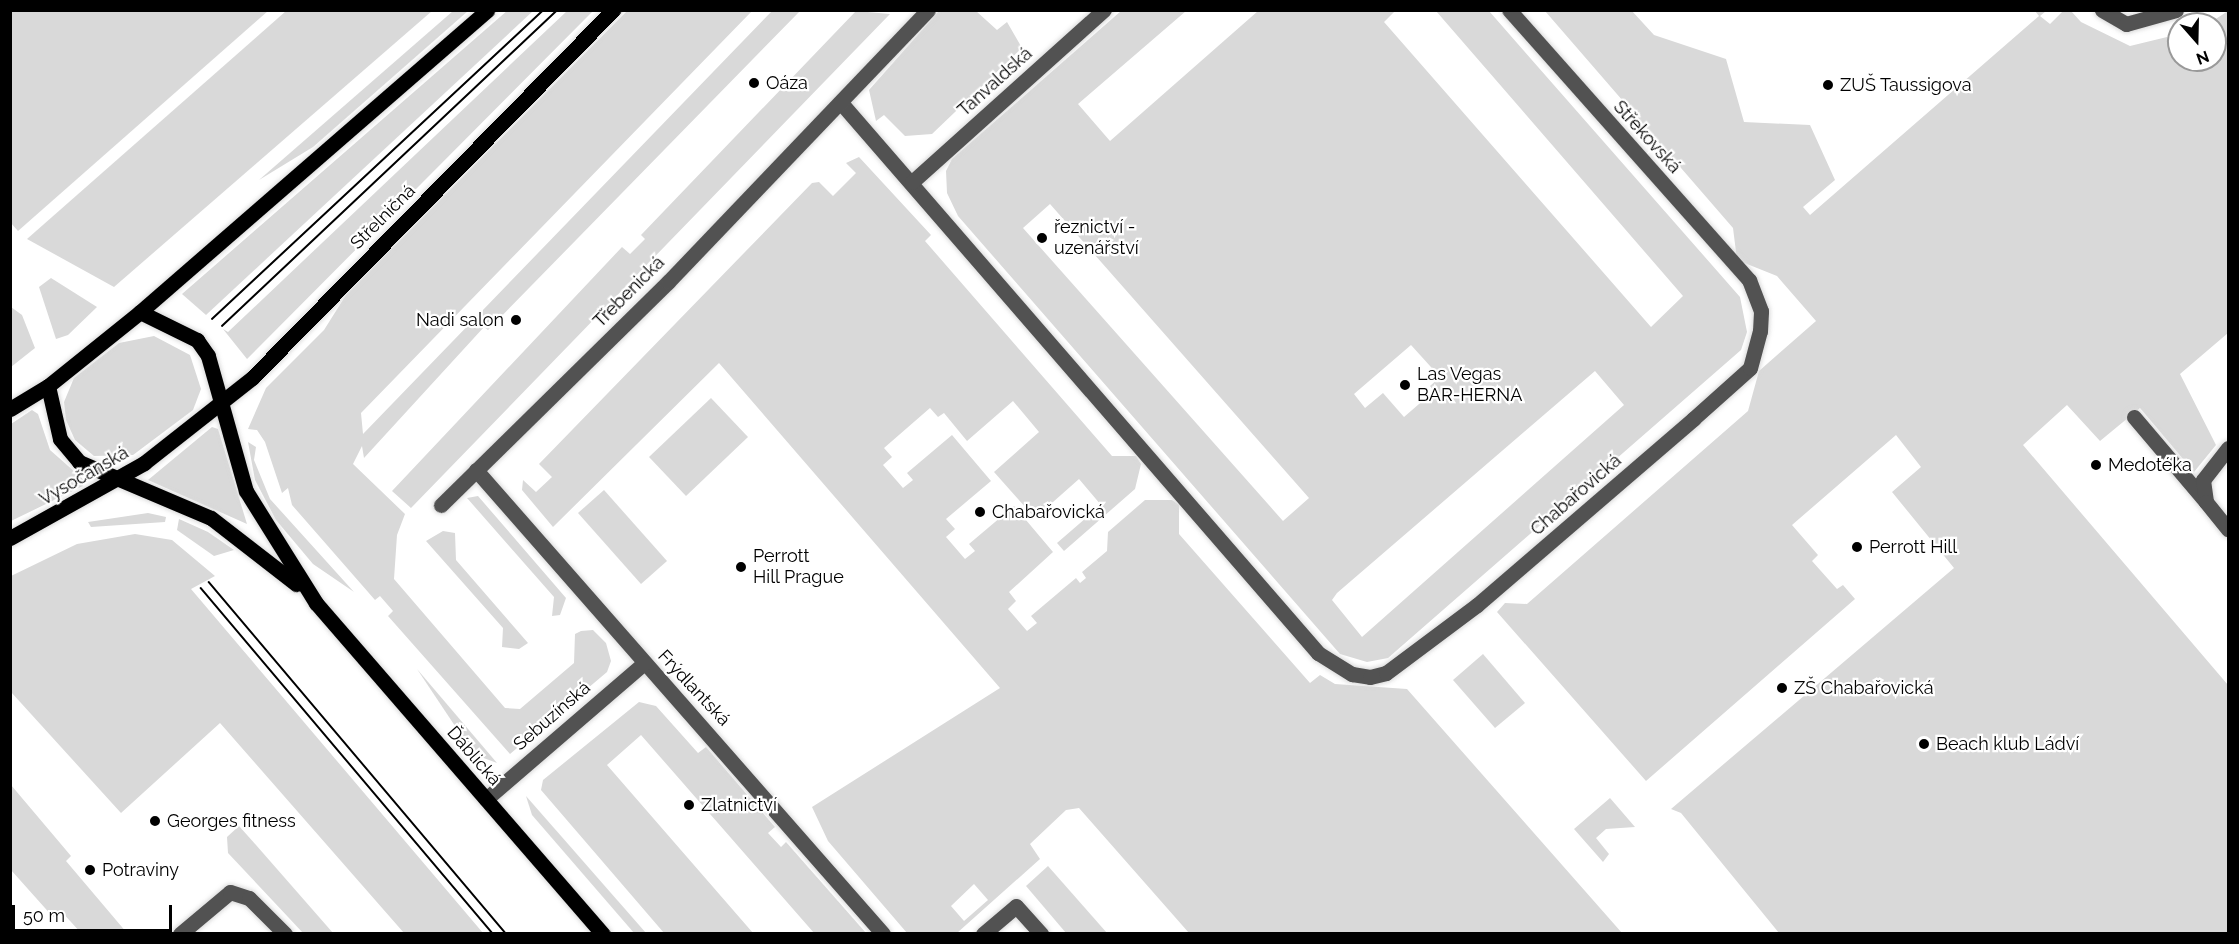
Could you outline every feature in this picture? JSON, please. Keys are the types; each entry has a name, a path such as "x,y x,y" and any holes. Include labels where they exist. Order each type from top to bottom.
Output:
{"main road":[{"path":"10,409 48,386 140,312 487,10"},
{"name":"Střelničná","path":"173,443 223,402 613,10"},
{"path":"140,312 197,340 208,356 223,402 246,490 316,603"},
{"path":"48,386 54,425 67,451 117,481 211,518 255,547 316,603"},
{"name":"Vysočanská","path":"10,538 117,481 173,443"},
{"name":"Ďáblická","path":"316,603 602,933"}],"street":[{"name":"Třebenická","path":"441,505 842,104 928,10"},
{"name":"Tanvaldská","path":"912,182 1104,10"},
{"name":"Střekovská","path":"1509,10 1755,291"},
{"path":"2102,10 2126,24 2176,10"},
{"path":"842,104 912,182"},
{"name":"Chabařovická","path":"912,182 1318,653 1352,674 1386,673 1477,606 1750,368 1760,331 1755,291"},
{"path":"2134,417 2229,529"},
{"path":"2206,502 2203,480 2229,448"},
{"name":"Frýdlantská","path":"476,470 883,933"},
{"name":"Sebuzínská","path":"486,799 644,663"},
{"path":"180,933 230,892 249,898 285,933"},
{"path":"983,933 1016,906 1041,933"}],"shaded area":[{"path":"508,10 533,11 206,315 182,294"},
{"path":"10,11 268,11 18,231 10,222"},
{"path":"286,11 432,11 114,287 27,239"},
{"path":"453,11 468,11 313,147 259,180"},
{"path":"567,11 593,11 247,359 223,329 228,332"},
{"path":"627,11 752,11 361,413 363,434 772,11 800,11 488,330 484,327 364,458 362,446 353,464 405,514 397,535 394,579 505,708 520,709 574,663 575,634 593,630 606,643 611,661 607,672 510,754 388,616 393,611 380,596 375,600 292,505 288,488 282,493 265,442 257,430 248,429 266,388 324,330 346,295"},
{"path":"856,11 890,14 411,508 392,491 622,247 630,254 645,239 641,235"},
{"path":"939,11 976,11 997,30 1007,22 1022,48 932,134 905,136 884,115 876,121 869,90"},
{"path":"1121,11 1186,11 1078,104 1110,141 1258,11 1395,11 1384,22 1651,327 1683,296 1436,11 1489,11 1740,297 1747,332 1741,350 1388,658 1367,662 1340,654 958,216 947,193 946,171 952,159","holes":["1050,204 1309,498 1283,521 1023,228","1411,345 1440,377 1430,386 1434,391 1404,417 1383,393 1365,408 1354,394","1595,371 1624,405 1362,637 1332,600 1337,593"]},
{"path":"1545,11 1632,11 1654,35 1726,59 1744,122 1810,125 1835,180 1803,207 1810,215 2039,16 2035,11 2046,11 2040,16 2050,24 2063,11 2071,11 2081,22 2130,46 2167,37 2167,72 2227,72 2228,11 2228,333 2180,374 2216,445 2194,472 2140,408 2100,441 2067,405 2023,445 2228,685 2228,933 1779,933 1681,813 1671,809 1954,568 1892,492 1921,467 1896,435 1792,525 1818,555 1812,561 1837,589 1843,585 1855,599 1646,781 1497,612 1505,603 1527,604 1748,411 1759,371 1816,321 1777,276 1737,260 1733,228"},
{"path":"859,157 931,235 925,241 1112,456 1136,456 1141,464 1135,489 1064,551 1057,543 1101,505 1079,479 1035,518 994,472 1039,432 1013,401 967,441 944,413 938,417 930,408 884,448 892,457 883,465 903,488 913,480 907,473 952,435 991,481 946,519 955,529 946,537 965,559 975,551 969,544 1014,506 1053,552 1009,592 1016,601 1008,609 1027,631 1037,623 1031,616 1076,578 1080,583 1086,578 1082,572 1107,551 1108,532 1145,500 1172,500 1179,505 1179,534 1310,683 1320,675 1335,684 1407,689 1622,933 1189,933 1079,808 1066,810 1030,844 1040,859 957,933 907,933 828,841 812,807 1000,688 719,363 553,527 522,490 523,480 536,492 552,477 539,464 812,183 819,182 833,196 856,173 846,163","holes":["974,884 988,900 964,921 951,906"]},
{"path":"51,278 97,307 68,335 56,339 39,287"},
{"path":"11,307 22,315 35,348 11,367"},
{"path":"154,336 190,355 201,389 193,410 133,455 94,456 75,440 66,420 64,402 74,378 119,343"},
{"path":"711,398 748,437 686,496 649,457"},
{"path":"32,410 38,414 50,450 84,480 83,486 11,521 11,424"},
{"path":"212,427 218,429 247,524 148,480"},
{"path":"248,442 256,447 254,460 270,499 354,592 313,564 276,520 255,480"},
{"path":"604,490 667,561 641,584 578,513"},
{"path":"478,496 566,598 560,615 552,616 554,597 467,498"},
{"path":"148,513 166,517 165,522 91,527 88,522"},
{"path":"179,519 208,532 234,550 214,556 177,530"},
{"path":"443,531 455,533 456,560 528,643 519,649 502,647 503,628 426,541"},
{"path":"135,534 172,540 215,576 191,589 483,933 404,933 220,723 121,813 11,692 11,576 77,544"},
{"path":"1483,654 1525,703 1495,728 1453,680"},
{"path":"417,669 497,763 481,757 465,741"},
{"path":"639,702 656,706 698,753 706,747 775,827 768,833 781,847 786,842 866,933 814,933 641,735 607,765 753,933 664,933 541,790 543,780"},
{"path":"11,785 71,856 66,861 127,933 81,933 61,911 53,917 11,870"},
{"path":"526,796 646,933 634,933 532,815"},
{"path":"1610,798 1635,827 1606,829 1596,838 1609,854 1603,862 1574,829"},
{"path":"239,826 333,933 303,933 228,853 227,837"},
{"path":"1048,866 1107,933 1066,933 1026,886"}],"tram line":[{"path":"212,319 543,10"},
{"path":"222,326 557,10"},
{"path":"209,582 506,934"},
{"path":"201,588 493,934"}],"place":[{"name":"Oáza","path":"754,83"},
{"name":"ZUŠ Taussigova","path":"1828,85"},
{"name":"řeznictví - uzenářství","path":"1042,238"},
{"name":"Nadi salon","path":"516,320"},
{"name":"Las Vegas BAR-HERNA","path":"1405,385"},
{"name":"Medotéka","path":"2096,465"},
{"name":"Chabařovická","path":"980,512"},
{"name":"Perrott Hill","path":"1857,547"},
{"name":"Perrott Hill Prague","path":"741,567"},
{"name":"ZŠ Chabařovická","path":"1782,688"},
{"name":"Beach klub Ládví","path":"1924,744"},
{"name":"Zlatnictví","path":"689,805"},
{"name":"Georges fitness","path":"155,821"},
{"name":"Potraviny","path":"90,870"}]}
